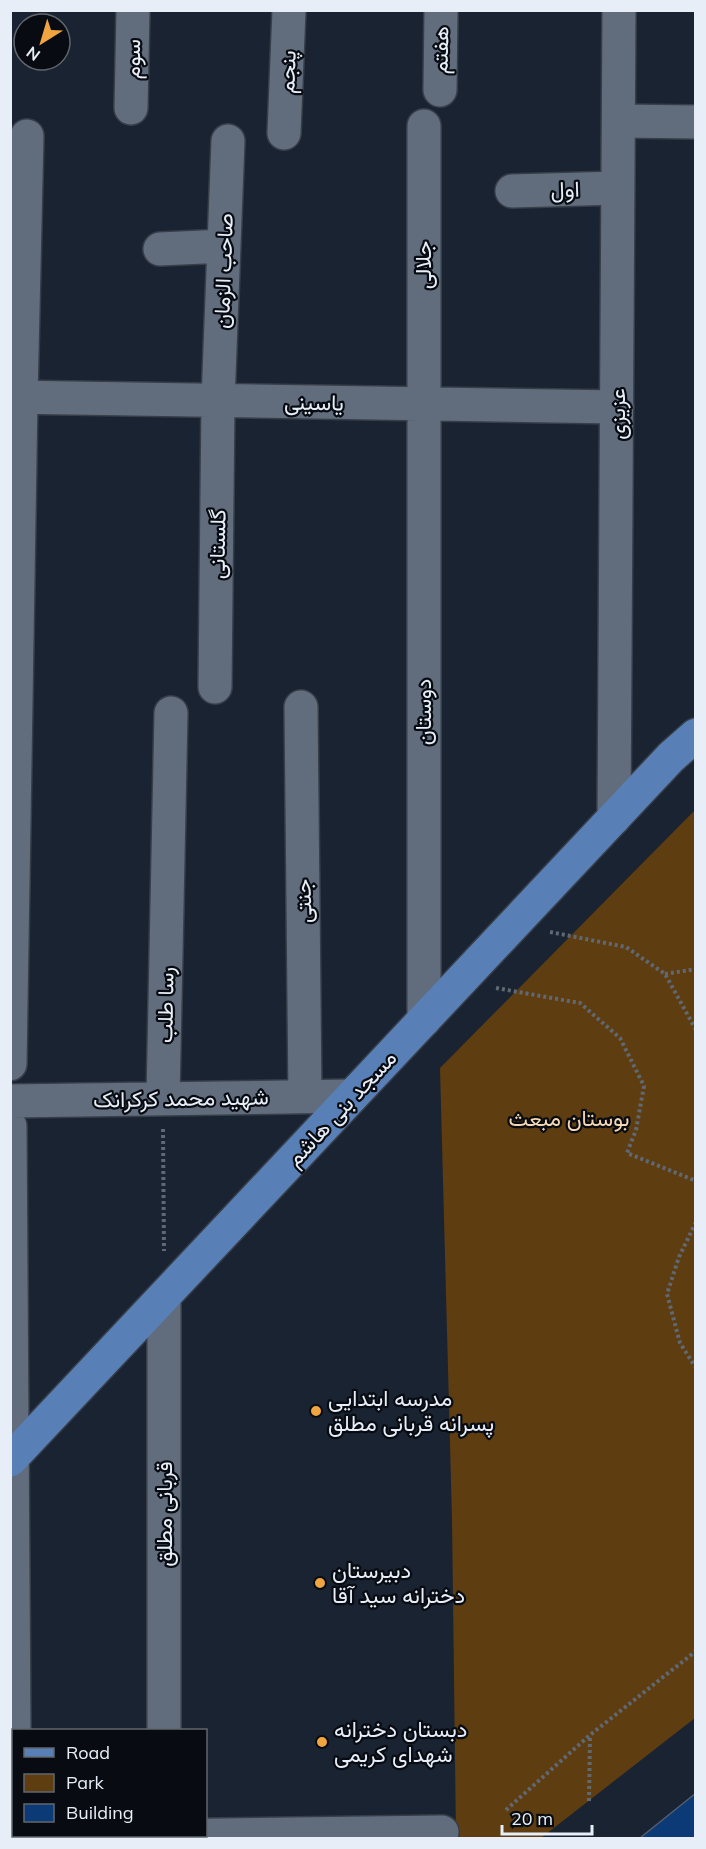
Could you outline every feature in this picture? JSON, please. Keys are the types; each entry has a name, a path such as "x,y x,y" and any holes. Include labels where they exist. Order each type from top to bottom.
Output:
{"main road":[{"name":"مسجد بنی هاشم","path":"671,757 696,711"},
{"name":"مسجد بنی هاشم","path":"11,1459 671,757 696,735"}],"street":[{"name":"سوم","path":"131,108 133,10"},
{"name":"پنجم","path":"284,133 289,10"},
{"name":"هفتم","path":"440,90 441,10"},
{"name":"عزیزی","path":"614,818 620,10"},
{"path":"619,121 696,122"},
{"name":"جلالی","path":"423,404 424,126"},
{"path":"10,1064 16,397 27,136"},
{"name":"صاحب الزمان","path":"219,400 228,141"},
{"name":"اول","path":"512,191 618,188"},
{"path":"160,249 224,246"},
{"name":"یاسینی","path":"16,397 617,407"},
{"name":"گلستانی","path":"215,687 219,400"},
{"name":"دوستان","path":"423,404 424,1020"},
{"name":"جنتی","path":"301,707 304,1096"},
{"name":"رسا طلب","path":"163,1098 171,713"},
{"name":"شهید محمد کرکرانک","path":"10,1101 352,1096"},
{"path":"10,1126 14,1729"},
{"name":"قربانی مطلق","path":"164,1297 164,1729"},
{"path":"207,1836 442,1832"},
{"path":"14,1838 164,1837"}],"path":[{"path":"514,924 626,947 665,974 696,1030"},
{"path":"665,974 696,969"},
{"path":"460,981 580,1003 620,1038 644,1086 636,1130 627,1153 696,1181"},
{"path":"163,1098 164,1297"},
{"path":"696,1222 679,1257 667,1294 680,1343 696,1368"},
{"path":"506,1810 590,1735 696,1652"},
{"path":"589,1801 590,1735"}],"green space":[{"name":"بوستان مبعث","path":"695,810 695,1718 541,1838 456,1838 452,1519 440,1068"}],"building":[{"path":"696,1793 696,1838 640,1838"}],"place":[{"name":"مدرسه ابتدایی پسرانه قربانی مطلق","path":"316,1411"},
{"name":"دبیرستان دخترانه سید آقا","path":"320,1583"},
{"name":"دبستان دخترانه شهدای کریمی","path":"322,1742"}]}
